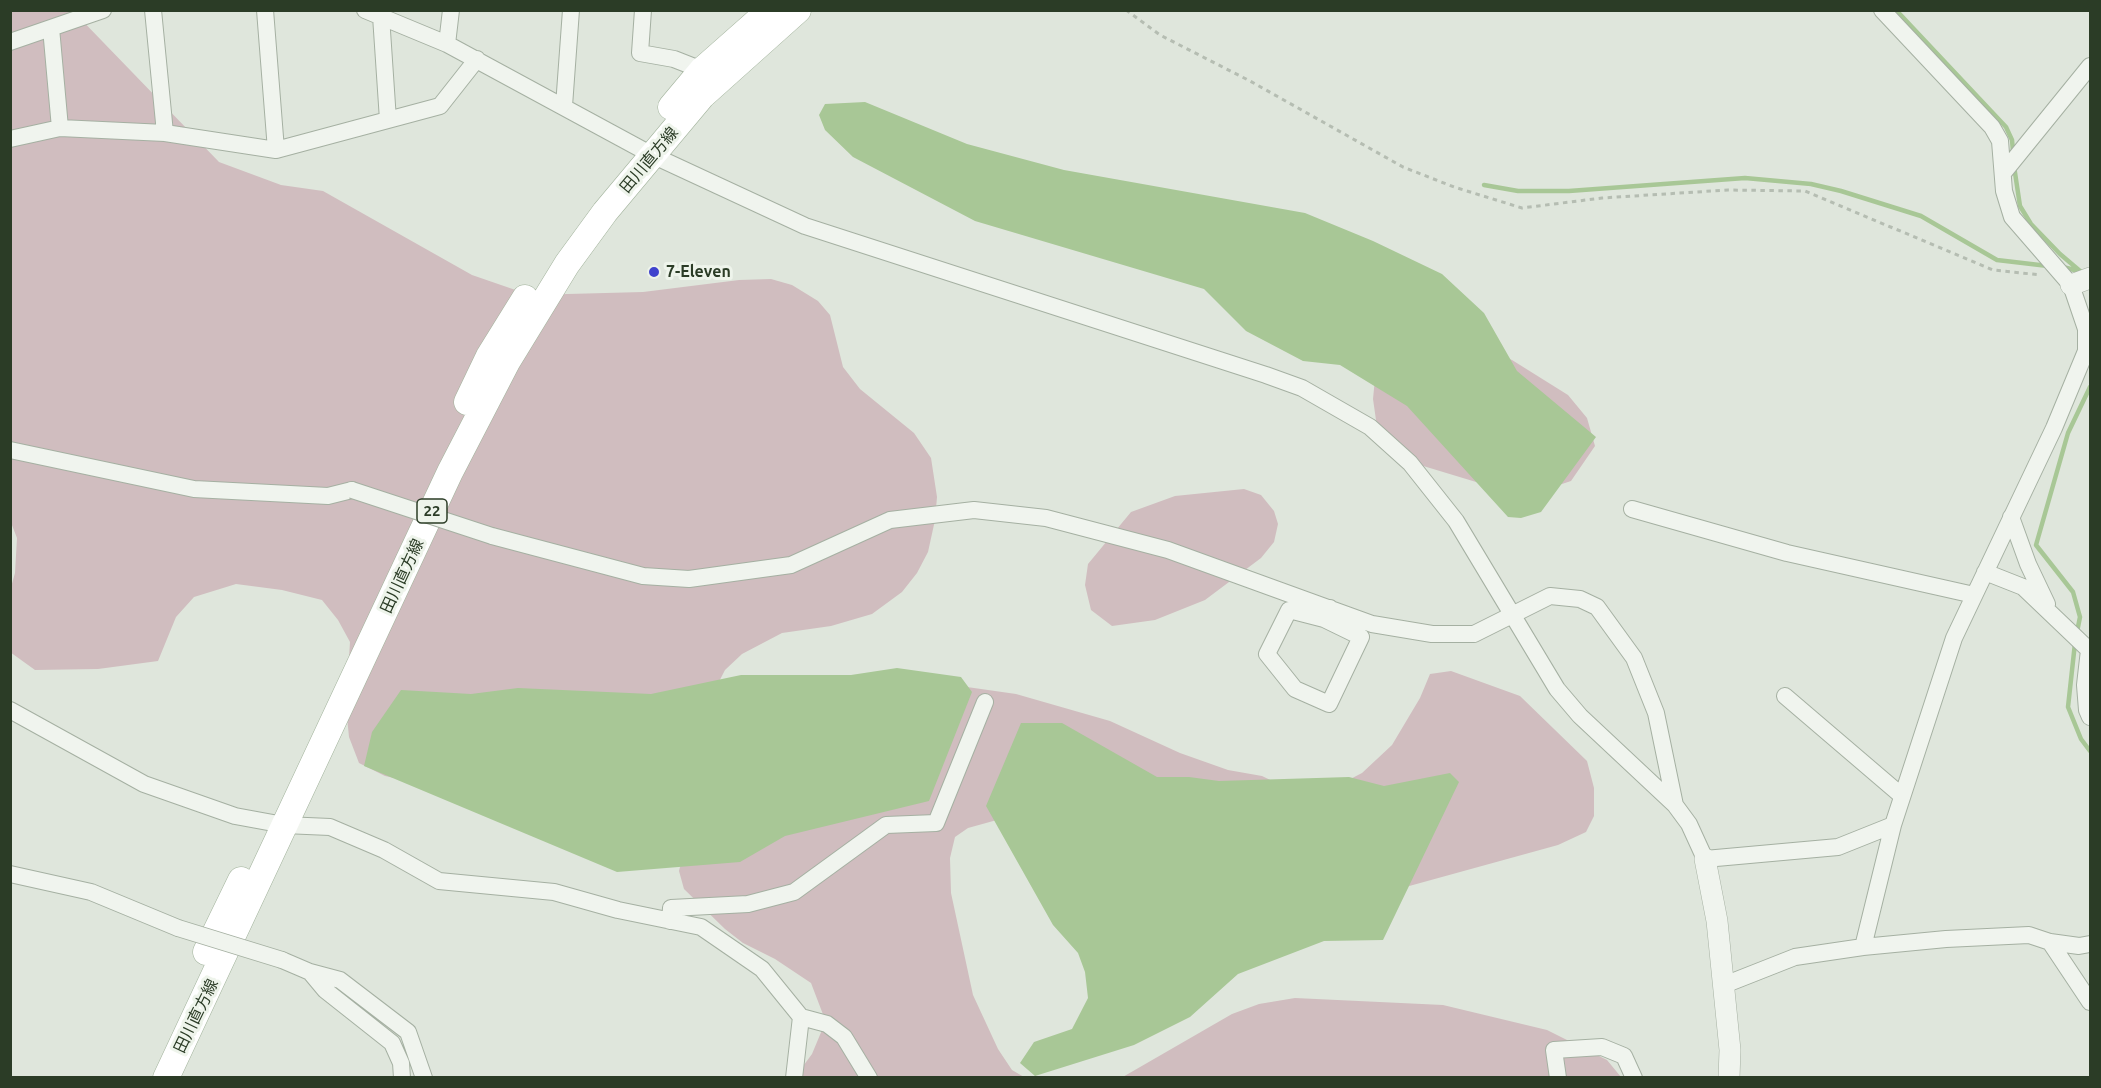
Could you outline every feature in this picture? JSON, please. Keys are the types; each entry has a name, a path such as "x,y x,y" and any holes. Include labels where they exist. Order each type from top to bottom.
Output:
{"main road":[{"name":"田川直方線","path":"645,150 702,70 770,10"},
{"name":"田川直方線","path":"166,1077 276,823 489,356 554,252 645,150 798,10"},
{"name":"田川直方線","path":"147,1077 276,823"}],"street":[{"path":"153,10 165,133"},
{"path":"265,10 276,150"},
{"path":"365,10 447,44 645,150 805,226 1302,388 1370,427 1410,463 1456,521 1557,689 1580,716 1675,805 1689,824 1705,858 1717,921 1730,1050 1729,1077"},
{"path":"447,44 451,10"},
{"path":"564,106 571,10"},
{"path":"643,10 640,53 674,59 702,70"},
{"path":"1863,947 1893,825 1954,638 2012,517 2086,351 2086,329 2076,281 2012,217 2004,191 2000,141 1992,127 1882,10"},
{"path":"10,42 102,11"},
{"path":"381,16 388,120"},
{"path":"51,28 60,128"},
{"path":"10,139 60,128 165,133 276,150 440,106 477,59"},
{"path":"2004,171 2091,66"},
{"path":"10,450 194,489 328,496 352,490 492,536 643,576 690,579 791,565 890,520 974,510 1046,518 1168,549 1327,614 1361,637 1329,704 1295,689 1267,654 1289,610 1327,614 1432,634 1474,634 1550,596 1580,599 1598,607 1634,658 1656,712 1675,805"},
{"path":"1632,509 1787,553 1974,595"},
{"path":"2012,517 2028,564 2053,615"},
{"path":"1985,572 2023,587 2088,648 2085,685 2087,710 2091,717"},
{"path":"1785,696 1902,796"},
{"path":"670,921 672,908 748,904 795,892 886,825 936,823 985,702"},
{"path":"10,710 144,784 235,816 276,823 330,827 384,850 439,881 554,892 618,910 700,927 762,969 801,1017 827,1024 844,1037 869,1077"},
{"path":"1705,858 1838,847 1893,825"},
{"path":"10,874 91,892 178,928 340,980 408,1032 424,1077"},
{"path":"1724,985 1795,957 1863,947 1946,939 2029,935 2050,942 2079,946 2091,944"},
{"path":"2050,942 2091,1002"},
{"path":"310,972 325,990 392,1043 401,1063 402,1077"},
{"path":"794,1077 801,1017"},
{"path":"1558,1077 1554,1050 1602,1047 1624,1056 1634,1077"}],"path":[{"path":"1126,10 1160,34 1403,167 1454,187 1522,208 1613,197 1728,190 1805,191 1993,270 2076,281"}],"shaded area":[{"path":"10,11 73,11 219,162 281,185 323,191 472,275 530,295 643,292 739,280 771,279 792,285 818,301 830,315 843,367 860,389 914,433 931,458 937,497 935,520 928,552 917,573 902,592 872,614 831,626 782,633 742,654 725,670 694,730 482,797 385,776 359,763 349,737 346,707 350,642 338,620 322,600 282,590 236,584 194,597 176,617 158,661 98,669 35,670 10,652 11,587 15,573 17,538 10,520"},
{"path":"865,102 967,144 1064,170 1305,213 1373,241 1442,274 1484,313 1517,371 1596,437 1541,512 1521,518 1508,517 1407,406 1340,365 1303,361 1246,331 1204,289 975,221 853,157 825,130 819,115 825,104"},
{"path":"1456,338 1512,360 1568,395 1587,418 1595,446 1571,481 1559,485 1486,485 1420,465 1386,439 1376,420 1373,399 1377,358"},
{"path":"1244,489 1261,495 1274,511 1278,524 1274,542 1261,558 1205,600 1155,620 1112,626 1091,610 1085,585 1088,564 1131,512 1175,496"},
{"path":"897,668 961,677 972,692 929,801 785,836 740,862 617,872 364,766 372,732 401,690 471,694 518,688 651,694 741,675 851,675"},
{"path":"1451,671 1520,696 1587,761 1594,788 1594,816 1586,832 1558,845 1373,896 1004,818 968,828 955,837 950,858 951,893 973,995 998,1049 1012,1070 1024,1077 795,1077 812,1054 822,1030 824,1017 811,983 775,959 743,943 725,929 684,889 679,871 686,843 967,687 1016,694 1110,721 1180,753 1228,770 1262,776 1289,789 1329,790 1362,773 1392,745 1420,698 1430,674"},
{"path":"1021,723 1062,723 1157,777 1189,777 1219,781 1349,777 1384,786 1450,773 1459,782 1383,940 1324,941 1238,974 1190,1017 1134,1045 1035,1076 1020,1063 1034,1042 1072,1029 1088,998 1085,972 1078,953 1053,925 986,806"},
{"path":"1295,998 1443,1005 1547,1030 1607,1060 1621,1077 1121,1078 1232,1014 1259,1004"}],"waterway":[{"path":"1896,10 2006,127 2012,140 2013,151"},
{"path":"2014,166 2020,206 2031,224 2080,271"},
{"path":"1484,185 1518,191 1569,191 1745,178 1811,184 1921,216 1997,260 2048,266"},
{"path":"2063,267 2082,272"},
{"path":"2077,632 2080,617 2073,592 2036,545 2068,433 2090,387"},
{"path":"2075,643 2068,707 2081,739 2090,751"}],"place":[{"name":"7-Eleven","path":"654,272"}]}
